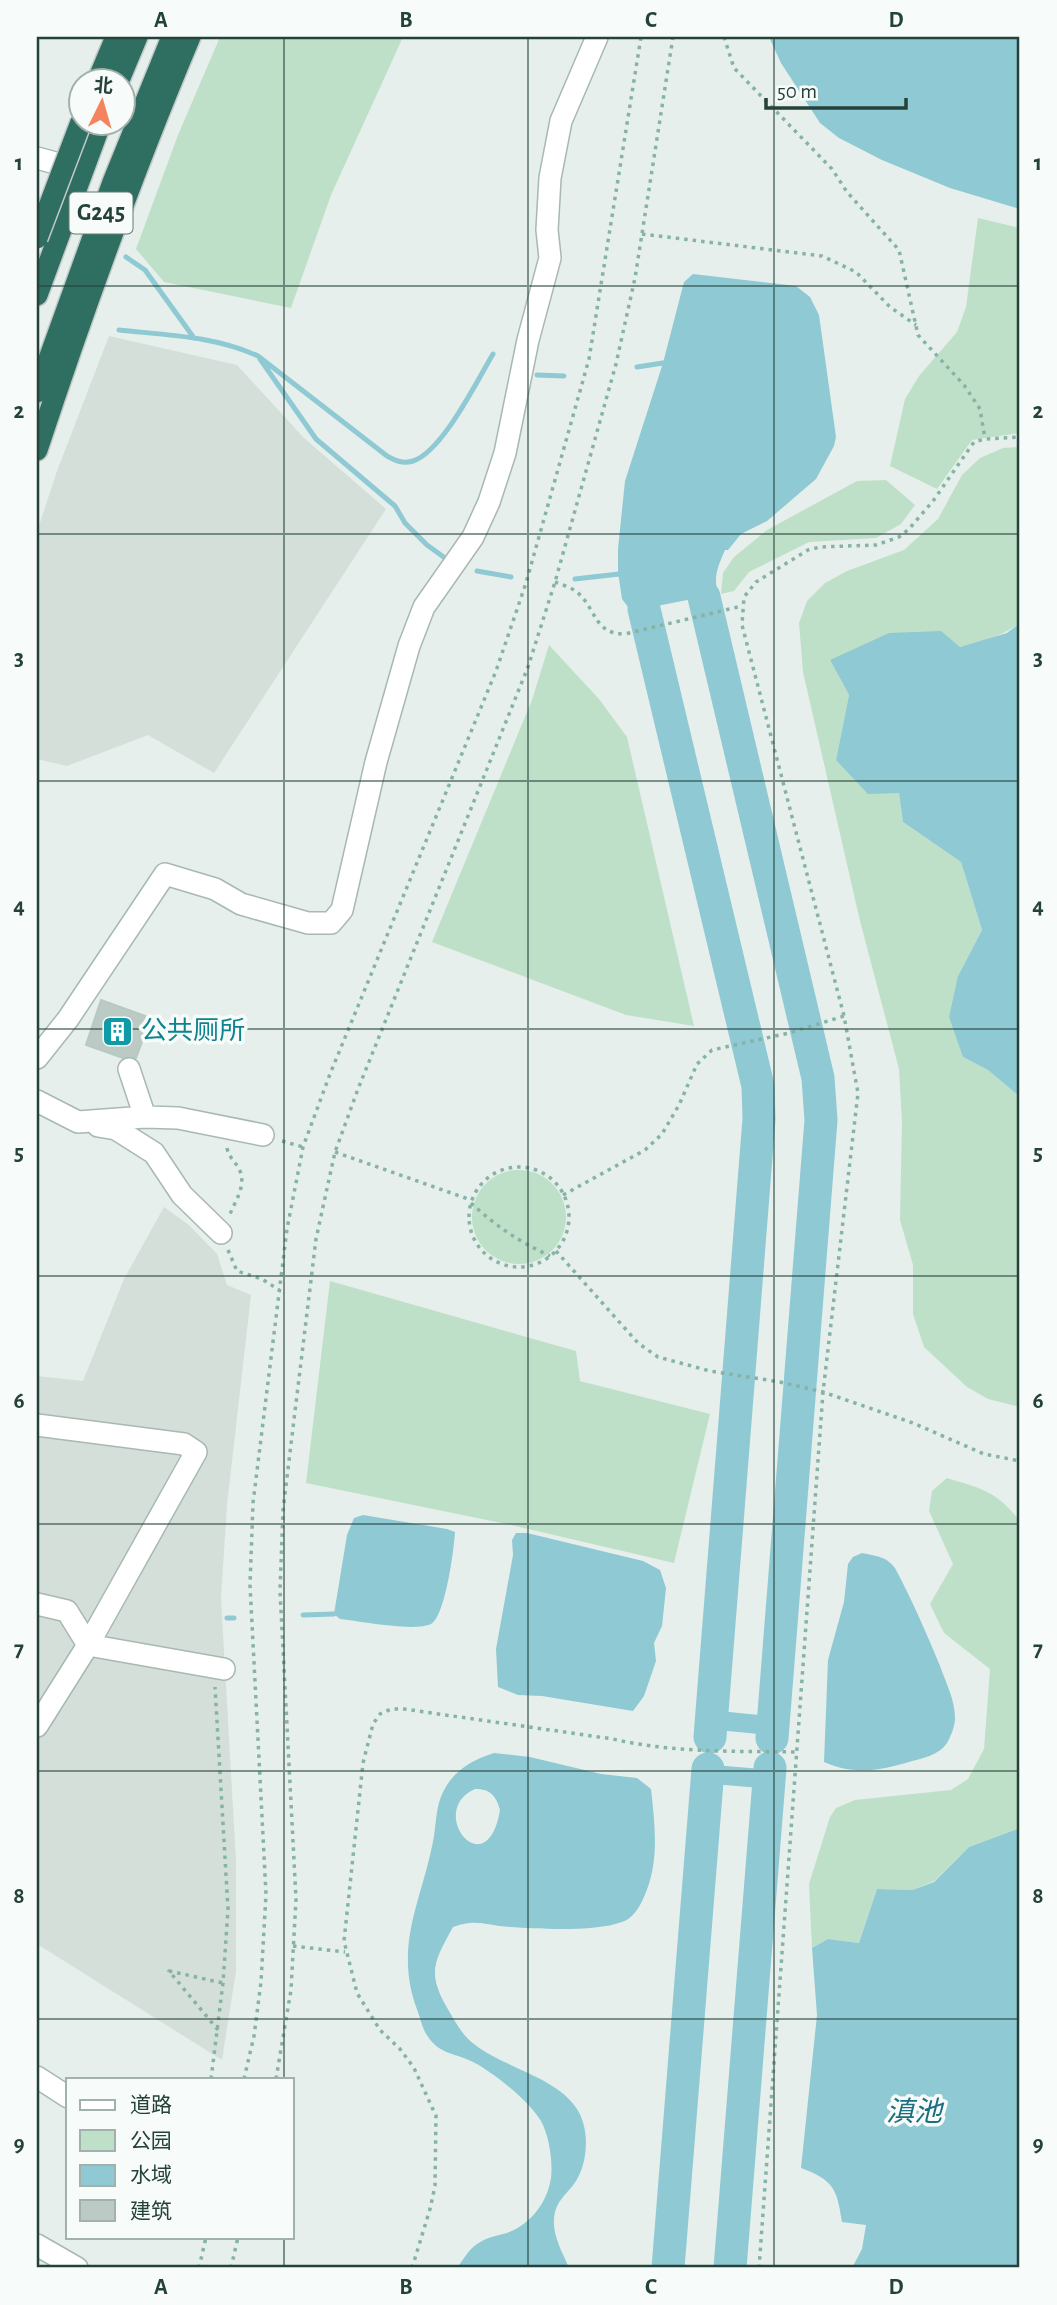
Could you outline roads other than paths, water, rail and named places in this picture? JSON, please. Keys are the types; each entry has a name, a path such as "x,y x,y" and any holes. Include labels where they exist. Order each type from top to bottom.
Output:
{"highway":[{"path":"104,66 116,37"},
{"path":"125,66 137,37"},
{"name":"G245","path":"37,392 113,182 172,37"},
{"path":"37,450 99,267 162,102 190,37"},
{"path":"37,238 76,136"},
{"name":"G245","path":"37,295 96,136"}],"street":[{"path":"37,1058 68,1020 165,874 215,889 241,904 308,923 331,923 342,911 376,762 409,646 424,607 473,537 489,502 505,453 528,341 550,258 547,230 550,178 561,121 597,37"},
{"path":"37,158 83,171"},
{"path":"129,1069 145,1117"},
{"path":"37,1101 78,1122 116,1129 154,1153 182,1195 221,1233"},
{"path":"78,1122 145,1117 178,1118 263,1135"},
{"path":"37,1425 184,1444 196,1452 88,1645 37,1726"},
{"path":"37,1604 67,1611 88,1645 219,1668"},
{"path":"37,2077 66,2096"},
{"path":"37,2245 76,2268"}],"water":[{"path":"769,37 1020,37 1020,209 950,188 882,160 839,138 820,123 781,63"},
{"path":"693,274 796,286 810,297 819,315 836,437 816,479 767,521 741,534 728,550 725,550 716,577 718,594 631,611 622,599 618,572 625,481 663,363 684,282"},
{"path":"1020,623 1020,1097 988,1070 963,1057 949,1017 958,976 982,930 961,862 903,822 899,793 868,794 836,760 849,695 830,660 889,633 941,631 960,647 1007,633"},
{"path":"363,1515 455,1532 451,1567 441,1609 431,1624 412,1627 387,1625 340,1619 334,1614 347,1535 354,1518"},
{"path":"516,1533 527,1533 643,1561 660,1570 666,1588 662,1626 654,1643 656,1661 644,1696 633,1711 542,1696 518,1695 498,1687 496,1649 513,1555 512,1540"},
{"path":"862,1553 884,1559 895,1568 940,1666 952,1698 955,1718 947,1743 934,1754 898,1765 856,1770 824,1762 828,1660 844,1602 848,1564 853,1557"},
{"path":"494,1753 530,1757 601,1774 637,1778 651,1789 655,1845 652,1872 641,1902 629,1918 611,1925 583,1929 462,1924 453,1927 435,1968 437,1987 466,2037 500,2060 557,2089 568,2098 581,2117 586,2136 583,2165 576,2181 559,2203 554,2219 558,2241 569,2268 534,2265 528,2268 457,2268 477,2244 516,2229 536,2212 546,2196 551,2178 550,2149 541,2121 519,2096 481,2067 435,2045 425,2032 411,1988 408,1965 412,1923 429,1859 441,1797 456,1774 474,1761","holes":["475,1789 492,1794 500,1810 493,1832 484,1843 473,1843 464,1837 458,1826 456,1813 461,1799"]},
{"name":"滇池","path":"1020,1828 1020,2268 852,2268 862,2249 866,2225 842,2222 832,2187 827,2181 801,2168 817,2015 812,1948 828,1939 859,1943 877,1889 912,1890 934,1882 969,1847"}],"waterway":[{"path":"126,257 145,270 194,338"},
{"path":"119,330 207,340 258,356 387,456 403,462 413,461 424,455 447,430 493,354"},
{"path":"260,359 316,439 395,506 405,523 445,558"},
{"path":"637,367 663,363"},
{"path":"537,375 564,376"},
{"path":"477,571 511,577"},
{"path":"575,579 619,574"},
{"path":"704,597 818,1078 821,1120 772,1738"},
{"path":"644,609 758,1086 759,1119 710,1737"},
{"path":"303,1615 334,1614"},
{"path":"227,1618 234,1618"},
{"path":"713,1720 774,1726"},
{"path":"730,2268 770,1768"},
{"path":"668,2268 708,1769"},
{"path":"707,1774 768,1779"}],"place":[{"name":"公共厕所","path":"118,1031"}]}
